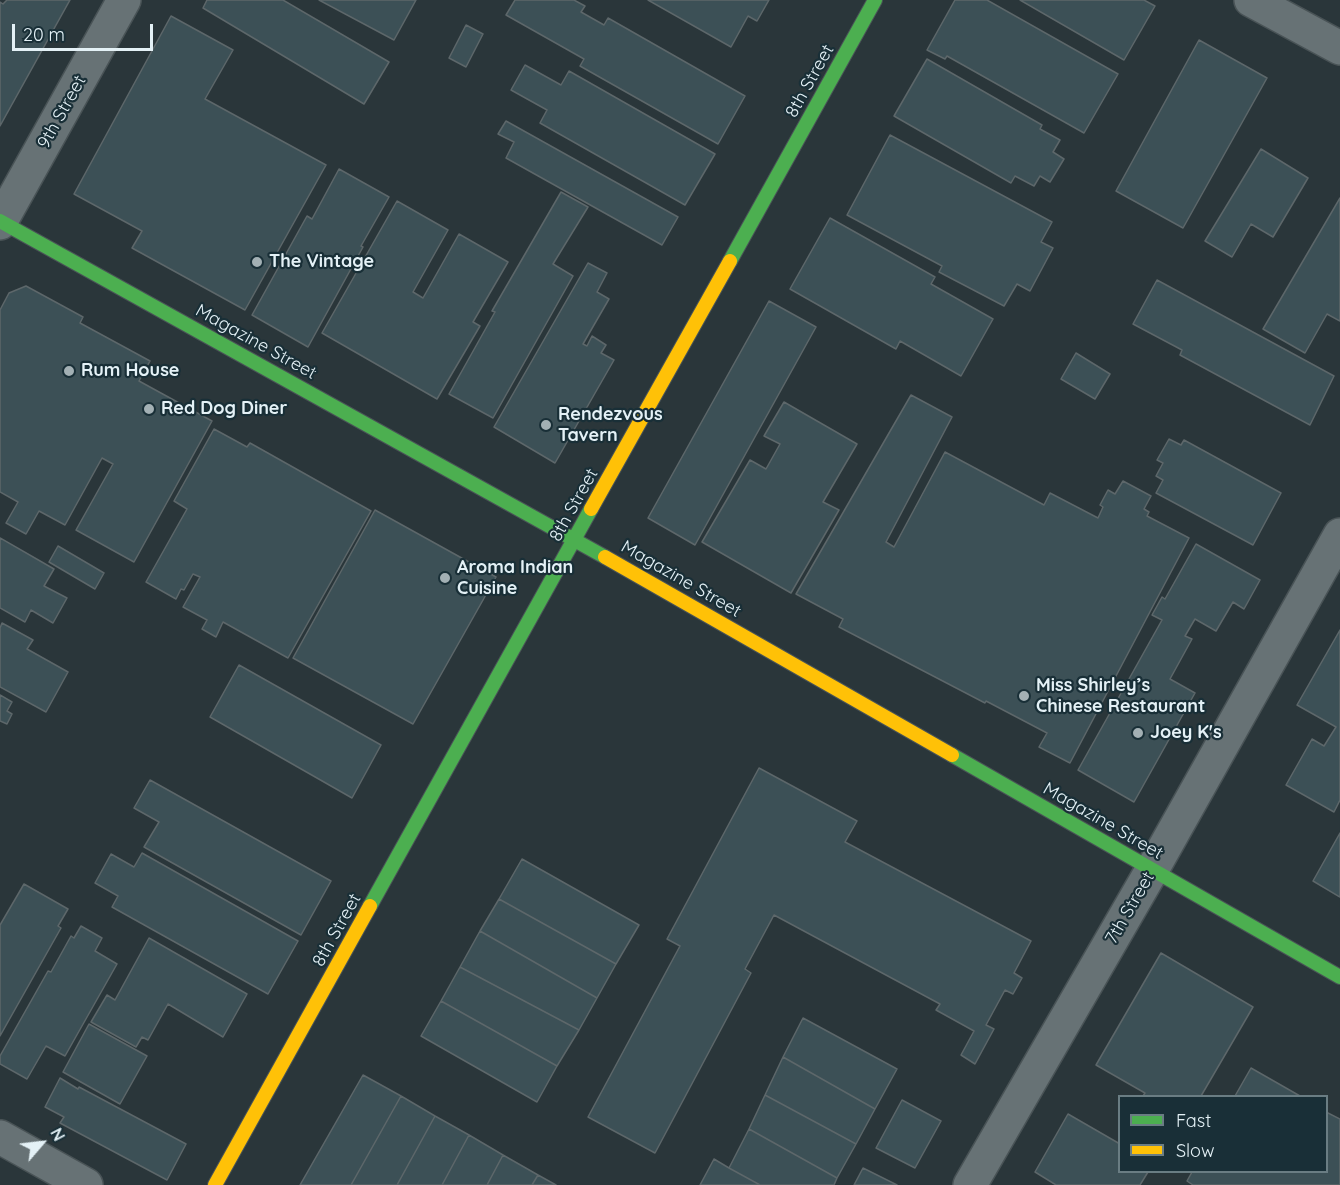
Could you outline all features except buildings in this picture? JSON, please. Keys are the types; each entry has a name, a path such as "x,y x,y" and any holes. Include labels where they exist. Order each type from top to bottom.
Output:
{"street":[{"name":"9th Street","path":"0,222 124,0"},
{"name":"8th Street","path":"216,1185 875,0"},
{"path":"1251,0 1340,48"},
{"name":"Magazine Street","path":"0,222 576,540 1340,976"},
{"name":"7th Street","path":"970,1185 1152,870 1340,536"},
{"path":"0,1137 86,1185"}],"traffic: fast":[{"path":"730,261 875,0"},
{"path":"0,221 605,557"},
{"path":"370,906 591,509"},
{"path":"952,755 1340,977"}],"traffic: slow":[{"path":"591,509 730,261"},
{"path":"605,557 952,755"},
{"path":"215,1185 370,906"}],"place":[{"name":"The Vintage","path":"257,262"},
{"name":"Rum House","path":"69,371"},
{"name":"Red Dog Diner","path":"149,409"},
{"name":"Rendezvous Tavern","path":"546,425"},
{"name":"Aroma Indian Cuisine","path":"445,578"},
{"name":"Miss Shirley’s Chinese Restaurant","path":"1024,696"},
{"name":"Joey K's","path":"1138,733"}]}
